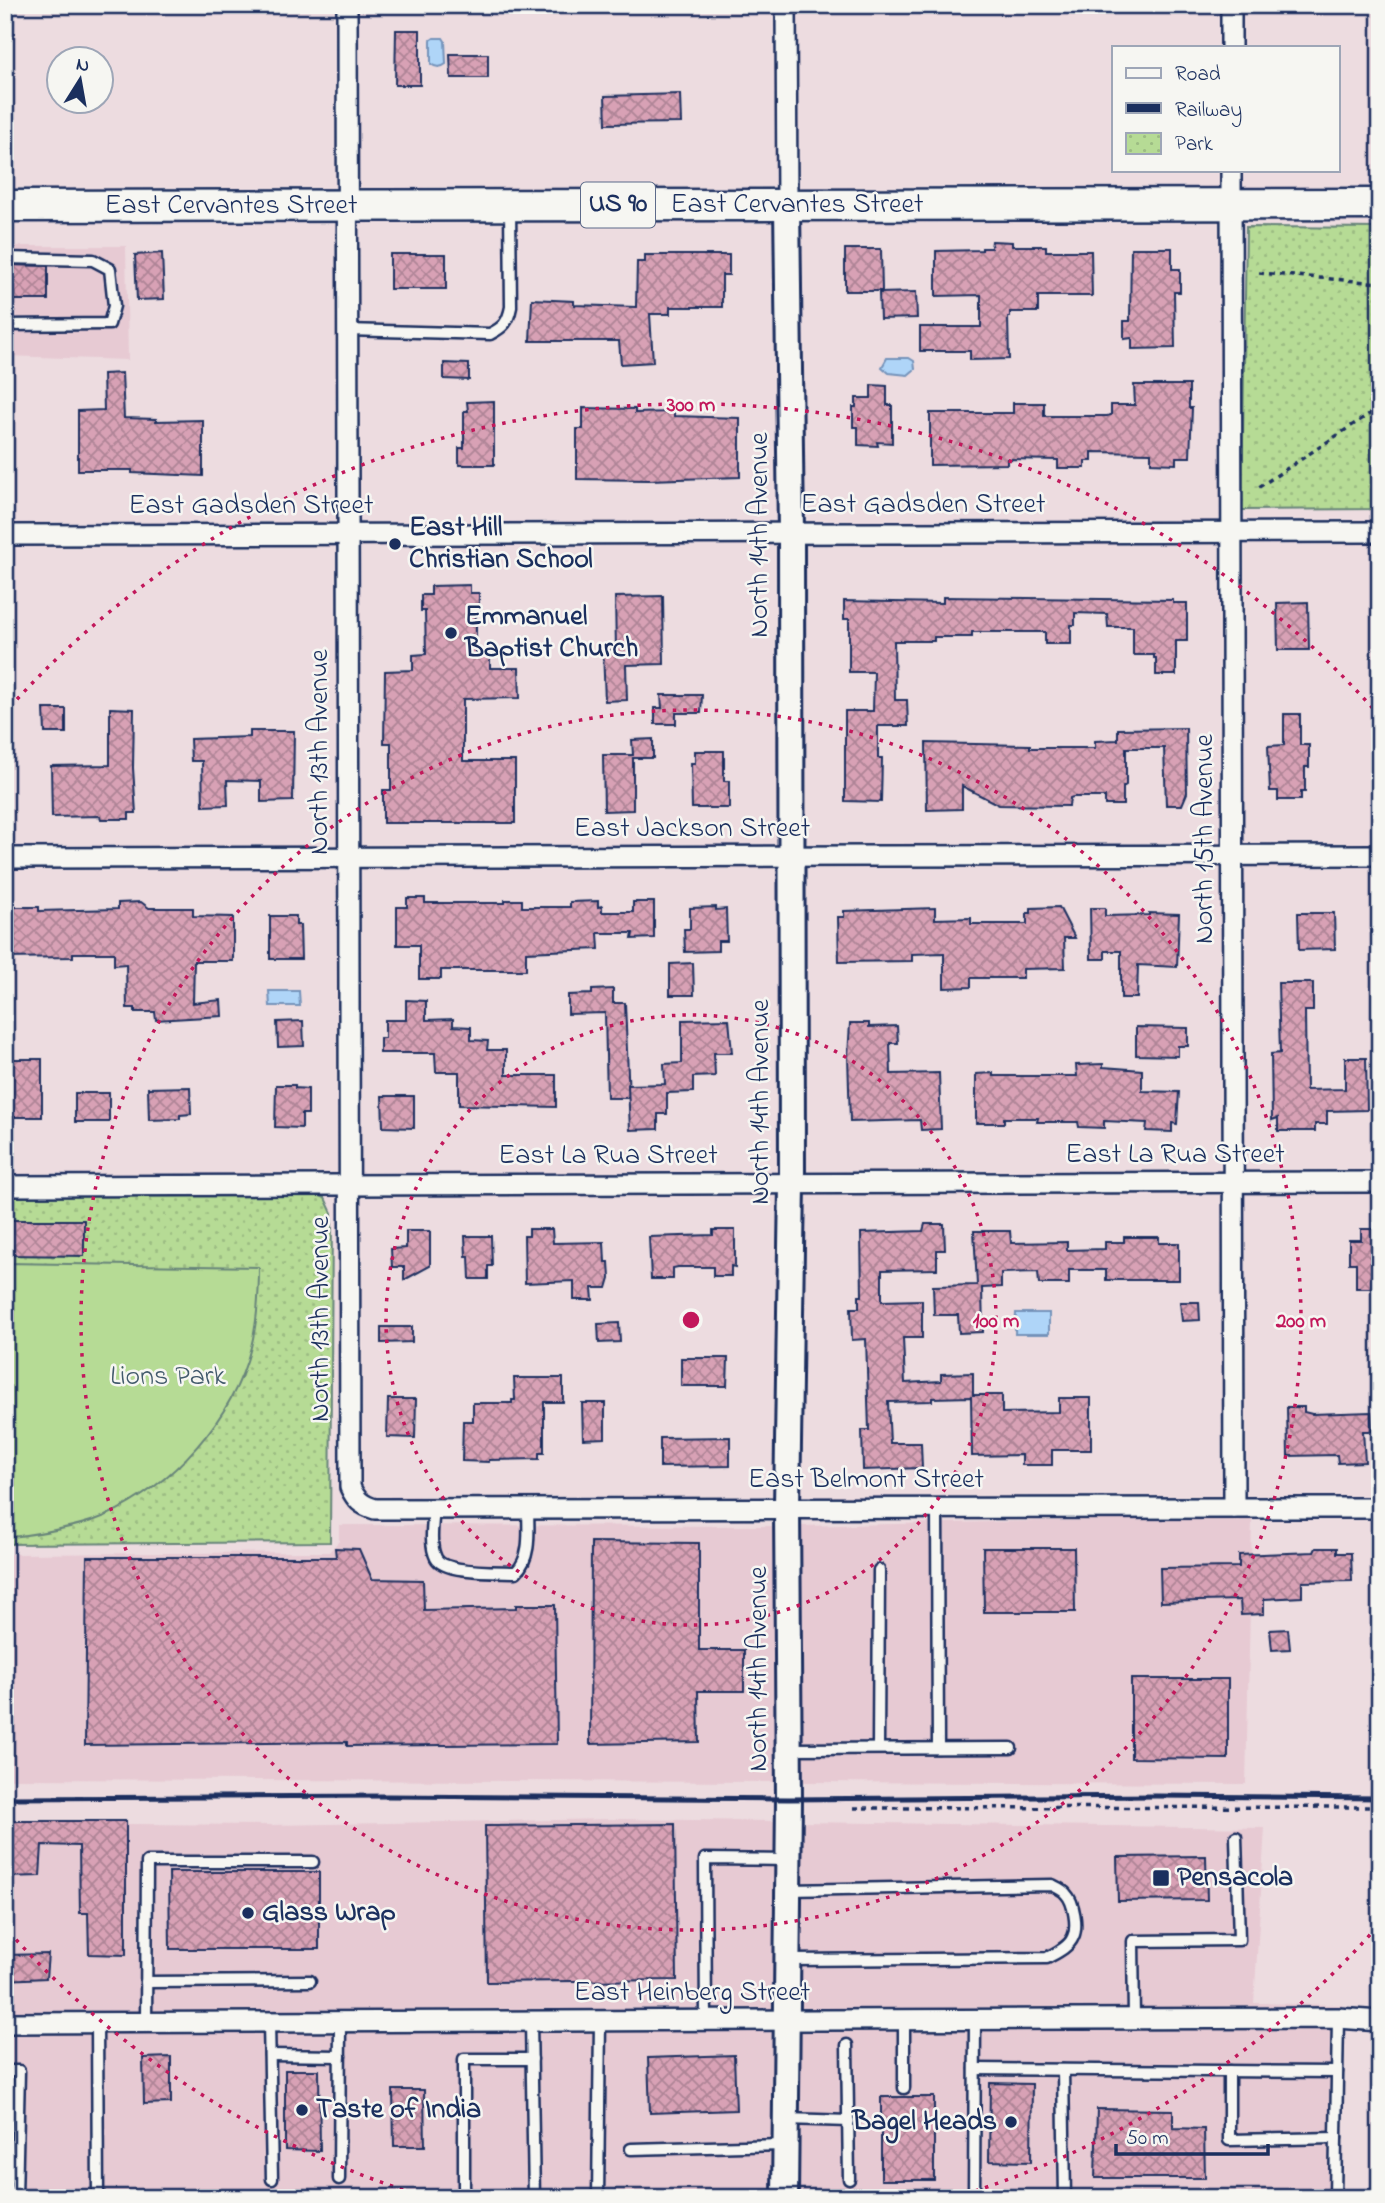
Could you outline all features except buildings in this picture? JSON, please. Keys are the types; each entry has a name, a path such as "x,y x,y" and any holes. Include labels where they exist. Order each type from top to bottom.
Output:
{"main road":[{"name":"East Cervantes Street","path":"5,206 1380,204"}],"street":[{"name":"North 13th Avenue","path":"347,5 348,1185 350,1487 355,1498"},
{"name":"North 14th Avenue","path":"785,2198 789,1749 787,1507 792,1184 791,533 786,5"},
{"path":"1231,5 1231,46"},
{"name":"North 15th Avenue","path":"1231,172 1234,1508"},
{"name":"East Gadsden Street","path":"5,535 1380,532"},
{"name":"East Jackson Street","path":"5,858 1380,855"},
{"name":"East La Rua Street","path":"5,1186 1380,1182"},
{"name":"East Belmont Street","path":"355,1498 363,1506 375,1508 1380,1508"},
{"name":"East Heinberg Street","path":"5,2023 1338,2018 1380,2021"}],"lane":[{"path":"347,330 490,334 502,328 508,321 511,307 510,205"},
{"path":"5,258 93,260 110,269 114,306 108,324 5,325"},
{"path":"937,1507 938,1748"},
{"path":"434,1508 432,1543 436,1560 443,1566 465,1570 516,1572 524,1564 528,1540 528,1508"},
{"path":"878,1748 879,1570"},
{"path":"789,1749 1010,1748"},
{"path":"1134,2019 1133,1941 1239,1940 1237,1837"},
{"path":"706,2021 705,1860 788,1860"},
{"path":"146,2022 147,1862 313,1862"},
{"path":"788,1890 1052,1885 1066,1894 1075,1926 1073,1938 1062,1950 1047,1958 788,1960"},
{"path":"146,1982 310,1981"},
{"path":"1335,2198 1338,2018"},
{"path":"904,2020 904,2088"},
{"path":"974,2198 975,2020"},
{"path":"531,2021 534,2198"},
{"path":"598,2198 600,2021"},
{"path":"97,2022 98,2198"},
{"path":"269,2022 272,2179"},
{"path":"339,2179 340,2022"},
{"path":"847,2045 849,2179"},
{"path":"270,2055 340,2056"},
{"path":"464,2198 464,2059 532,2059"},
{"path":"975,2069 1337,2072"},
{"path":"1063,2070 1065,2198"},
{"path":"5,2071 19,2071 16,2198"},
{"path":"1229,2071 1229,2140 1336,2138"},
{"path":"785,2119 849,2121"},
{"path":"631,2149 785,2146"}],"path":[{"path":"1259,273 1380,283"},
{"path":"1259,486 1380,408"},
{"path":"854,1808 1380,1807"}],"shaded area":[{"path":"5,246 126,246 128,360 5,356"},
{"path":"1252,1519 1246,1784 799,1782 798,1526"},
{"path":"339,1525 777,1526 778,1782 5,1779 5,1554 329,1552 339,1541"},
{"path":"614,1819 779,1821 775,2198 5,2198 5,1823 271,1825"},
{"path":"799,1822 1265,1828 1254,2003 1342,2005 1340,2198 796,2198"}],"green space":[{"path":"1246,227 1380,228 1380,509 1242,510"},
{"name":"Lions Park","path":"318,1195 325,1198 332,1213 330,1542 5,1544 5,1196"},
{"path":"5,1263 259,1267 255,1327 242,1374 215,1424 197,1447 154,1487 105,1516 69,1527 5,1538"}],"water":[{"path":"443,38 445,41 446,64 440,67 431,64 431,40"},
{"path":"887,358 909,358 914,361 915,369 908,375 889,373 882,367"},
{"path":"269,991 299,991 300,1006 270,1006"},
{"path":"1016,1313 1049,1313 1049,1334 1015,1334"}],"railway":[{"path":"5,1798 1380,1798"}],"place":[{"name":"East Hill Christian School","path":"395,544"},
{"name":"Emmanuel Baptist Church","path":"451,633"},
{"name":"Pensacola","path":"1161,1878"},
{"name":"Glass Wrap","path":"248,1913"},
{"name":"Taste of India","path":"302,2110"},
{"name":"Bagel Heads","path":"1011,2122"}]}
